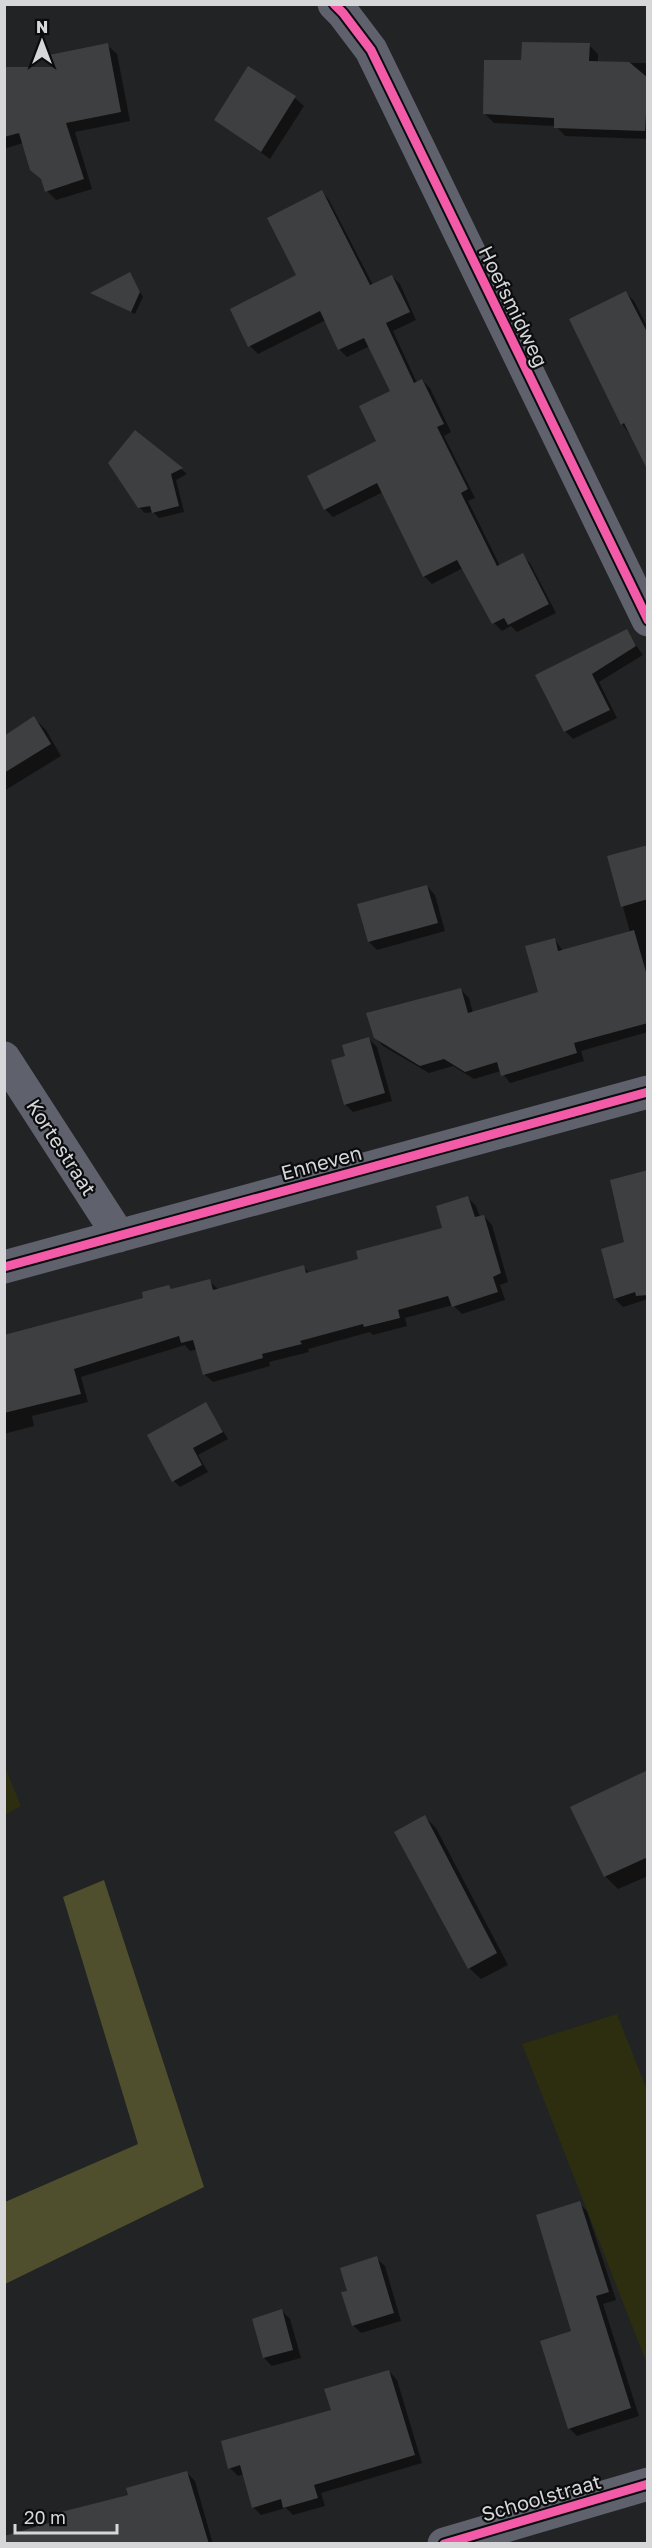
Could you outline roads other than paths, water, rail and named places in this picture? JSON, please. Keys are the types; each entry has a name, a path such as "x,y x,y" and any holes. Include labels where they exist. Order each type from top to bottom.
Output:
{"street":[{"name":"Hoefsmidweg","path":"344,7 371,50 648,620"},
{"name":"Kortestraat","path":"4,1058 119,1236"},
{"name":"Enneven","path":"4,1267 648,1092"},
{"name":"Schoolstraat","path":"444,2544 648,2484"}]}
